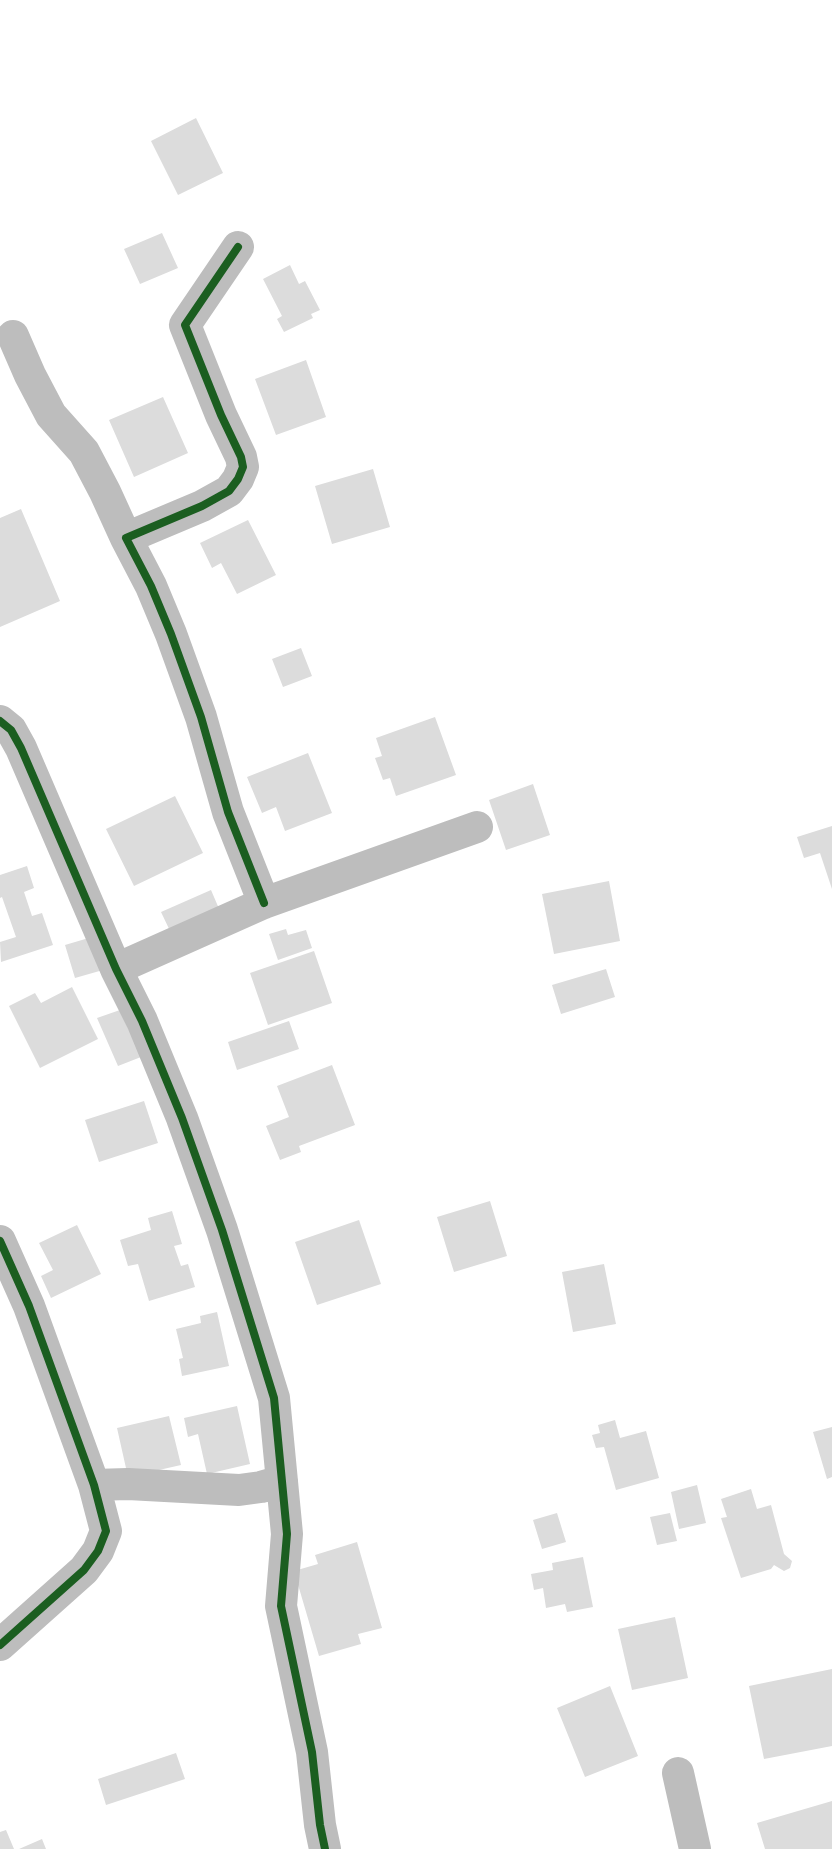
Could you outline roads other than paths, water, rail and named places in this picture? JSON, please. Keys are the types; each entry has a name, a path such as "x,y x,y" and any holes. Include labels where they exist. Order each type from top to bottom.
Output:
{"street":[{"path":"126,538 201,506 229,491 241,473 243,467 241,457 221,415 185,325 238,247"},
{"path":"13,336 51,415 84,452 151,586 201,717 228,812 264,903"},
{"path":"0,721 11,730 21,748 116,969 142,1021 182,1118 225,1240 274,1398 287,1534 281,1606 312,1752 325,1849"},
{"path":"116,969 264,903 477,827"},
{"path":"0,1241 29,1306 94,1485 106,1531 98,1551 84,1570 0,1645"},
{"path":"94,1485 129,1484 239,1490 261,1487 282,1480"},
{"path":"678,1773 695,1849"}]}
